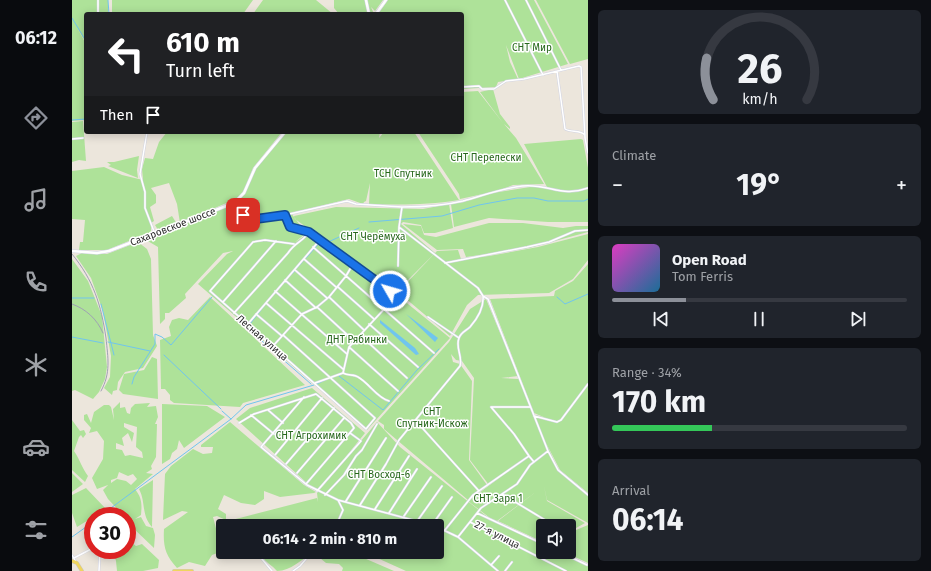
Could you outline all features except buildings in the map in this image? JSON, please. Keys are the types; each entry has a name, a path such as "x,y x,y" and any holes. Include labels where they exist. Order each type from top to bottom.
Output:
{"main road":[{"path":"366,0 369,12"},
{"path":"377,12 386,0"},
{"name":"Сахаровское шоссе","path":"72,251 107,252 232,203 243,195 255,168 283,134"},
{"path":"74,560 82,571"},
{"path":"174,571 192,571"}],"street":[{"path":"98,0 98,12"},
{"path":"505,0 543,75"},
{"path":"526,0 561,70"},
{"path":"464,87 479,86 482,89 494,89 506,81 543,75 577,65 580,67 585,135 588,153"},
{"path":"557,71 565,129 569,132 581,132 585,135"},
{"path":"147,134 143,152 141,178 145,192 145,208 155,234"},
{"path":"72,139 83,138"},
{"path":"232,203 242,211 249,220 285,215 347,201 362,204 425,208 463,201 521,186 540,185 560,192 577,191 588,188"},
{"path":"398,266 399,227 402,207"},
{"path":"285,215 290,227 309,232 390,291 388,304 385,309 369,324 349,347 343,373"},
{"path":"360,505 399,440 460,366 462,361 459,350 459,338 476,319 484,301 478,288 399,227"},
{"path":"445,263 549,242 575,232 588,230"},
{"path":"234,313 288,253 294,244 306,236 309,232"},
{"path":"223,302 276,241 294,244"},
{"name":"Лесная улица","path":"276,241 253,242 210,291 366,429 375,418 330,378"},
{"path":"247,324 320,241"},
{"path":"313,248 434,353"},
{"path":"304,259 374,319"},
{"path":"272,346 302,314 316,308 328,297 346,276 353,264"},
{"path":"295,270 328,297 364,330"},
{"path":"285,280 354,341"},
{"path":"275,291 347,354"},
{"path":"483,296 488,299 548,451 558,470 588,495"},
{"path":"266,303 343,369"},
{"path":"256,314 330,378"},
{"path":"428,317 459,338"},
{"path":"369,324 418,367"},
{"path":"360,335 407,378"},
{"path":"349,347 398,391"},
{"path":"314,383 343,373 357,376 375,390 379,396 389,401"},
{"path":"534,416 557,422 561,420 588,384"},
{"path":"239,423 251,415 316,394 334,408 354,428 306,484"},
{"path":"304,397 274,434 261,446 306,484 325,495 338,500 414,519"},
{"path":"275,455 322,398"},
{"path":"531,407 491,407 514,434 534,462"},
{"path":"286,464 334,408"},
{"path":"268,409 283,423"},
{"path":"251,415 274,434"},
{"path":"297,473 344,418"},
{"path":"416,420 479,491"},
{"path":"325,495 344,475 352,461 362,450 377,424"},
{"path":"317,491 361,442 350,433"},
{"path":"346,501 386,438"},
{"path":"458,537 481,508 517,484 534,462 548,451"},
{"path":"375,509 409,456"},
{"path":"498,571 458,537 445,530 468,500 529,456"},
{"path":"389,513 417,469"},
{"path":"404,516 430,477"},
{"path":"419,519 442,486"},
{"path":"502,494 543,519"},
{"path":"436,519 452,497"},
{"path":"338,500 343,510 339,519"},
{"path":"477,513 536,541"},
{"name":"27-я улица","path":"470,522 566,571"},
{"path":"72,555 74,560 84,554"},
{"path":"491,565 499,556"},
{"path":"99,571 100,559"},
{"path":"262,559 272,571"},
{"path":"293,571 306,559"},
{"path":"575,559 587,565"},
{"path":"505,571 512,562"}],"green space":[{"path":"72,0 108,0 108,12 84,12 84,40 76,26 84,40 84,120 72,121"},
{"path":"112,0 253,0 244,12 112,12"},
{"path":"263,0 316,0 331,12 254,12"},
{"path":"334,0 365,0 368,12 337,12 334,8"},
{"path":"367,0 383,0 375,11 371,7 373,12 370,12"},
{"name":"СНТ Мир","path":"388,0 534,0 568,64 519,79 506,45 510,62 518,79 498,82 496,87 464,89 464,12 379,12"},
{"path":"536,0 588,0 588,59 570,64"},
{"name":"СНТ Перелески","path":"493,89 500,114 510,129 504,124 516,138 544,184 513,185 492,193 530,187 547,187 524,144 581,139 583,140 588,168 588,222 548,222 489,218 454,227 451,204 464,202 483,194 460,199 459,194 419,134 464,134 464,92 478,91 503,123 480,92"},
{"path":"83,121 86,161 79,160 72,162 72,122"},
{"path":"165,134 280,134 253,168 245,189 238,198 180,223 177,204 169,183 151,188 156,195 156,203 150,207 154,221 151,223 151,232 107,250 79,250 80,242 83,242 85,220 72,219 72,171 104,167 122,175 143,180 142,169 145,158 153,159 159,142"},
{"path":"285,134 380,134 379,138 382,134 415,134 459,200 414,204 369,204 370,183 366,201 363,204 349,199 291,213 306,233 294,243 310,232 392,291 450,338 367,430 198,284 227,254 233,251 223,253 185,294 186,298 169,313 165,313 165,319 160,324 158,247 146,240 227,207 235,206 243,215 236,205 246,191 256,168"},
{"path":"139,156 137,170 138,178 108,166 111,165 107,162 114,162"},
{"name":"СНТ Черёмуха","path":"449,204 453,228 435,233 424,233 421,225 403,222 401,224 435,253 396,292 295,219 294,216 336,207 423,209"},
{"path":"172,216 177,224 158,230 155,225"},
{"path":"489,223 523,223 563,228 588,226 588,232 529,248 466,257 463,249 437,250 403,224 421,226 424,235 436,237"},
{"path":"588,234 588,260 573,279 549,293 478,295 467,305 450,336 398,292 437,251 458,250 461,259 489,256 538,247"},
{"path":"138,242 147,249 151,259 153,335 157,346 143,368 125,372 118,382 117,390 113,391 112,395 104,388 110,377 111,356 103,311 91,278 76,256 82,253 107,254"},
{"path":"72,259 88,281 102,316 107,367 105,379 99,392 93,399 75,390 72,391"},
{"path":"588,264 588,493 560,470 546,443 558,469 588,495 588,523 547,500 544,486 547,501 585,523 576,528 576,519 536,519 536,539 498,521 537,491 497,521 490,518 468,501 506,473 489,485 470,460 474,378 462,361 456,360 451,354 453,362 460,364 472,381 469,460 487,485 468,500 384,429 384,425 378,421 449,342 470,309 486,299 518,376 501,378 519,379 535,419 536,415 546,418 534,413 490,299 554,296 555,291 573,281"},
{"path":"210,297 305,385 243,403 240,407 174,403 170,400 170,395 165,389 161,389 160,340 171,336 169,327 172,320 179,318 188,320"},
{"path":"152,357 157,359 158,399 123,394 119,390 124,374 144,370"},
{"name":"СНТ Агрохимик","path":"312,388 365,433 319,490 308,484 236,419 250,408"},
{"path":"120,402 120,408 125,407 127,413 130,414 131,408 135,404 150,403 147,407 156,406 158,417 155,424 157,424 156,457 151,466 152,469 146,473 153,474 135,489 141,501 141,515 136,518 136,507 116,507 108,499 103,490 108,485 97,489 92,478 103,459 104,441 97,431 89,433 91,428 84,420 84,415 87,414 91,423 94,412 104,405 109,405 111,407 114,420 113,409","holes":["124,423 137,427 136,447 142,452 143,458 130,455 125,456 122,450 116,449 116,443 124,446 122,438 128,433 132,442 134,433 124,427","119,472 128,476 133,474 137,479 131,485 126,481 117,479 111,483 111,480 117,478"]},
{"path":"162,404 207,406 225,417 184,448 179,440 177,449 172,453 170,459 162,464"},
{"path":"72,420 80,431 84,430 86,434 83,438 81,435 79,437 74,451 88,476 85,482 72,470"},
{"path":"230,422 304,485 316,492 280,497 264,491 264,499 255,505 241,503 224,495 218,509 226,514 226,519 217,516 213,517 216,528 216,554 212,555 205,566 189,562 177,568 167,554 164,540 164,529 188,512 182,511 163,520 165,474 171,466 193,449 203,454 212,453 213,447 201,447 201,445"},
{"name":"СНТ Восход-6","path":"377,422 400,447 490,519 536,541 536,559 576,559 588,565 588,571 406,571 379,559 444,559 444,519 236,519 317,498 318,502 317,493"},
{"path":"72,473 83,484 72,492"},
{"path":"153,480 152,527 146,518 139,489"},
{"path":"86,488 104,507 84,507 84,523 77,527 72,513 72,495"},
{"path":"141,517 146,526 153,528 155,535 154,548 136,531 136,519"},
{"path":"588,525 588,563 576,558 576,530"},
{"path":"142,544 159,560 158,568 143,571 117,571 115,559 136,559 136,546"},
{"path":"264,559 303,559 287,569 277,571"},
{"path":"321,559 366,559 394,571 342,571 343,568 339,564 326,563"}],"water":[{"path":"406,314 438,338 435,342"},
{"path":"380,320 415,348 419,354 416,355 380,323"}],"waterway":[{"path":"108,0 109,12"},
{"path":"72,18 84,38"},
{"path":"72,120 84,119"},
{"path":"369,222 442,216 479,205 517,198 534,198 548,201 584,201 588,199"},
{"path":"326,243 359,228"},
{"path":"315,248 319,243 351,264"},
{"path":"306,258 314,249"},
{"path":"296,269 304,260"},
{"path":"353,265 387,290"},
{"path":"292,274 295,271"},
{"path":"557,297 565,304 588,294"},
{"path":"132,384 134,377 155,344 155,334 162,337 171,345 212,297"},
{"path":"72,298 94,298"},
{"path":"101,304 114,355"},
{"path":"258,314 264,306"},
{"path":"250,324 257,315"},
{"path":"248,326 247,328 311,384"},
{"path":"72,337 103,343"},
{"path":"108,342 150,351"},
{"path":"339,376 383,410 417,370 439,349"},
{"path":"164,355 221,409"},
{"path":"317,384 327,379"},
{"path":"112,507 231,419 246,405 314,385"},
{"path":"222,411 231,419"},
{"path":"72,537 84,528"}],"railway":[{"path":"72,254 80,264 91,284 102,315 106,338 108,372 101,391"},
{"path":"72,304 90,315 98,323 103,333"}],"route":[{"path":"243,215 249,220 285,215 290,227 295,230 302,229 309,232 390,291"}],"park label":[{"name":"ТСН Спутник","path":"403,174"},
{"name":"ДНТ Рябинки","path":"357,340"},
{"name":"СНТ Спутник-Искож","path":"432,418"},
{"name":"СНТ Заря 1","path":"498,499"}]}
